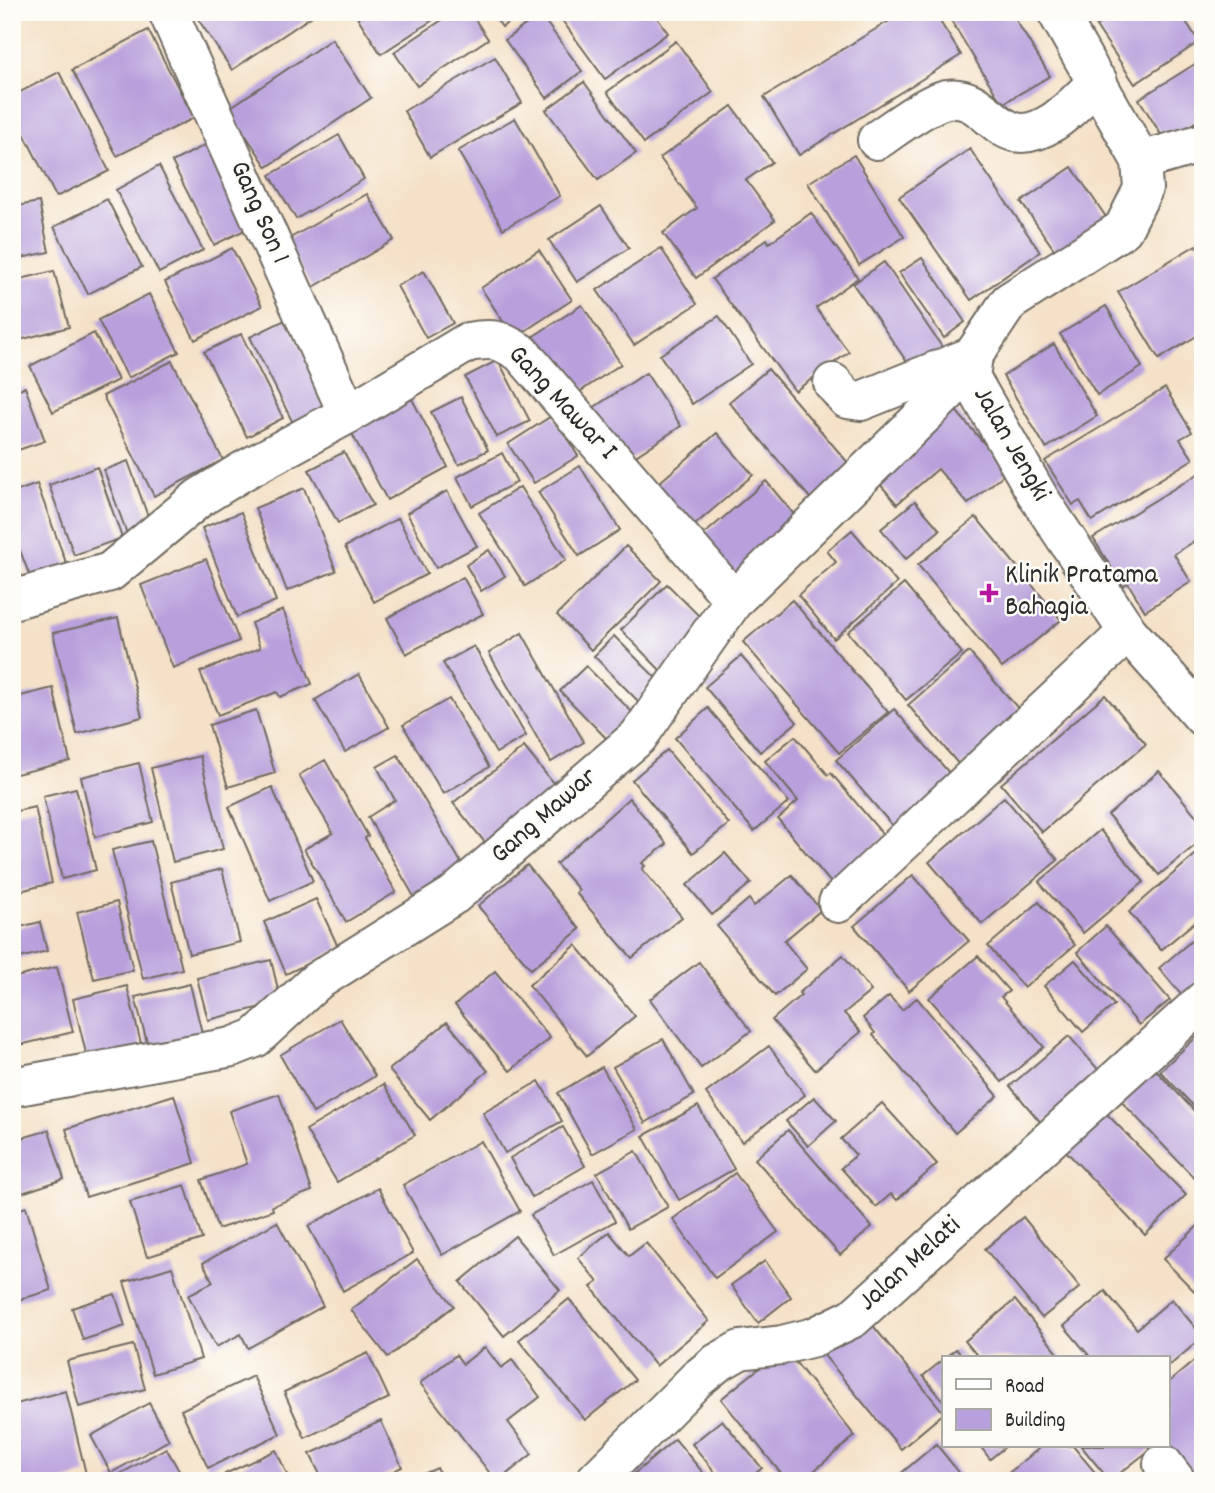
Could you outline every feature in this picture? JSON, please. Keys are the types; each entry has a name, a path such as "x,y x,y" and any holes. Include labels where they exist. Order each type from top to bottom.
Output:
{"street":[{"name":"Gang Son 1","path":"168,12 348,414"},
{"path":"1057,12 1141,160 1203,143"},
{"path":"877,140 904,120 945,99 966,100 978,106 1003,130 1032,131 1054,122 1097,82"},
{"name":"Jalan Jengki","path":"1141,160 1143,189 1123,229 1009,302 971,366 1040,498 1128,632 1203,717"},
{"name":"Gang Mawar I","path":"12,600 110,572 199,498 468,342 487,339 504,342 521,353 734,600"},
{"path":"833,383 846,399 860,401 971,366"},
{"name":"Gang Mawar","path":"12,1087 232,1047 255,1038 317,981 454,895 638,737 734,600 957,383 971,366"},
{"path":"838,903 1128,632"},
{"name":"Jalan Melati","path":"604,1478 697,1379 717,1363 740,1350 782,1345 814,1337 853,1318 1203,1001"}],"building":[{"path":"201,12 318,12 232,70 196,16"},
{"path":"354,12 445,12 381,54"},
{"path":"454,12 470,12 488,39 417,86 394,52"},
{"path":"491,12 522,12 502,27"},
{"path":"556,12 653,12 668,33 605,79"},
{"path":"904,12 934,12 961,55 799,155 764,97"},
{"path":"946,12 1011,12 1050,76 1002,104"},
{"path":"1116,12 1180,12 1199,42 1135,84 1096,26"},
{"path":"540,14 582,71 547,98 505,40"},
{"path":"148,30 194,118 117,156 72,70"},
{"path":"332,39 371,98 267,167 228,109"},
{"path":"676,41 713,92 644,143 607,92"},
{"path":"495,57 522,103 430,157 404,111"},
{"path":"1203,59 1203,117 1165,141 1139,99"},
{"path":"59,72 109,171 56,197 12,110 12,96"},
{"path":"584,82 636,153 598,180 546,110"},
{"path":"732,106 772,162 746,180 775,220 696,278 663,233 697,208 660,158"},
{"path":"515,118 560,196 503,229 458,151"},
{"path":"339,135 364,179 296,219 270,175"},
{"path":"205,145 247,229 214,245 172,162"},
{"path":"970,149 1040,252 971,300 899,197"},
{"path":"854,155 904,237 859,265 808,183"},
{"path":"159,166 203,250 159,273 116,190"},
{"path":"12,167 19,193 12,195"},
{"path":"1072,167 1106,217 1056,252 1021,202"},
{"path":"367,194 394,240 312,288 285,241"},
{"path":"107,199 142,267 88,294 54,227"},
{"path":"39,202 49,252 12,260 12,207"},
{"path":"601,206 629,248 577,282 549,240"},
{"path":"811,213 858,278 816,308 849,352 795,391 712,279 767,239 769,243"},
{"path":"1196,245 1203,256 1203,332 1159,359 1118,292"},
{"path":"232,248 262,306 195,340 165,282"},
{"path":"661,248 697,304 634,345 597,290"},
{"path":"539,250 572,300 514,338 481,288"},
{"path":"922,258 965,322 944,338 899,273"},
{"path":"884,262 944,350 914,372 853,284"},
{"path":"54,271 69,327 12,342 12,281"},
{"path":"424,271 453,323 426,338 397,286"},
{"path":"149,294 179,352 128,378 98,320"},
{"path":"582,305 621,364 566,401 526,341"},
{"path":"1106,306 1142,367 1097,395 1060,334"},
{"path":"719,316 751,364 692,404 660,355"},
{"path":"287,319 334,413 297,431 250,337"},
{"path":"94,333 118,380 53,412 30,366"},
{"path":"241,334 283,418 247,437 204,352"},
{"path":"1054,344 1097,416 1046,448 1003,376"},
{"path":"498,360 530,421 497,437 465,377"},
{"path":"172,361 223,460 154,496 103,396"},
{"path":"768,369 855,471 815,504 729,402"},
{"path":"646,373 681,426 625,463 590,410"},
{"path":"25,387 45,441 12,452 12,391"},
{"path":"1165,388 1192,432 1180,439 1193,459 1092,521 1080,501 1073,505 1045,461"},
{"path":"461,397 488,450 459,465 431,412"},
{"path":"412,399 448,467 387,500 351,432"},
{"path":"951,405 1008,471 968,504 938,469 897,504 874,477"},
{"path":"553,415 578,456 534,483 508,444"},
{"path":"717,433 753,475 690,529 654,487"},
{"path":"344,452 373,505 338,523 309,470"},
{"path":"502,453 517,482 472,506 457,477"},
{"path":"128,461 155,536 131,545 104,470"},
{"path":"580,466 620,530 579,556 538,492"},
{"path":"97,467 122,538 74,555 49,485"},
{"path":"1203,471 1203,536 1174,554 1191,582 1145,611 1128,583 1123,586 1093,538"},
{"path":"766,481 802,524 738,578 702,536"},
{"path":"37,484 71,576 35,590 12,529 12,493"},
{"path":"520,487 566,560 525,586 479,513"},
{"path":"304,488 336,571 287,591 255,508"},
{"path":"447,491 477,546 436,568 407,513"},
{"path":"915,501 940,530 906,559 881,529"},
{"path":"241,512 276,601 237,617 202,528"},
{"name":"Klinik Pratama Bahagia","path":"976,517 1061,620 1002,668 918,565"},
{"path":"398,518 427,574 374,602 345,547"},
{"path":"852,530 897,583 834,639 798,595 836,562 827,551"},
{"path":"626,546 661,581 591,650 557,615"},
{"path":"489,550 505,576 481,591 466,565"},
{"path":"12,552 22,578 12,582"},
{"path":"206,559 239,641 173,668 141,585"},
{"path":"463,577 483,614 406,654 387,618"},
{"path":"667,584 709,626 662,672 621,630"},
{"path":"904,584 962,653 906,700 848,632"},
{"path":"792,600 888,712 839,753 743,642"},
{"path":"283,610 312,684 280,697 277,692 218,715 200,672 260,648 251,623"},
{"path":"118,618 142,717 77,734 53,633"},
{"path":"522,633 584,742 551,762 489,653"},
{"path":"614,636 660,682 639,702 594,656"},
{"path":"474,646 526,736 496,753 443,663"},
{"path":"969,652 1023,714 961,767 908,705"},
{"path":"741,656 797,722 760,752 705,687"},
{"path":"586,666 635,715 608,740 560,691"},
{"path":"359,674 389,727 345,752 315,700"},
{"path":"53,688 70,761 12,775 12,698"},
{"path":"1105,695 1146,744 1042,832 1001,784"},
{"path":"449,699 489,767 443,794 403,725"},
{"path":"708,708 789,802 754,831 675,738"},
{"path":"894,709 957,782 898,832 836,760"},
{"path":"256,710 275,773 228,787 209,725"},
{"path":"795,736 828,775 831,773 885,837 831,883 778,819 798,801 765,761"},
{"path":"524,747 562,794 491,850 453,803"},
{"path":"667,750 729,824 693,853 632,780"},
{"path":"398,755 469,876 416,900 368,817 395,800 377,767"},
{"path":"200,756 223,849 173,862 151,768"},
{"path":"325,760 396,892 346,922 304,849 333,833 299,775"},
{"path":"139,763 153,822 95,837 81,777"},
{"path":"1159,771 1203,824 1203,839 1159,875 1108,815"},
{"path":"272,787 313,881 270,901 229,807"},
{"path":"76,788 96,870 62,879 43,796"},
{"path":"1004,797 1058,860 982,924 929,862"},
{"path":"629,798 667,844 642,863 645,866 642,869 682,917 632,958 576,893 579,890 556,864"},
{"path":"35,807 52,883 16,892 12,876 12,812"},
{"path":"1100,830 1144,882 1083,933 1039,882"},
{"path":"151,841 182,969 143,979 112,850"},
{"path":"1203,848 1203,915 1161,950 1129,912"},
{"path":"725,853 751,883 712,915 687,885"},
{"path":"527,865 580,929 531,969 478,906"},
{"path":"222,869 240,942 189,954 171,882"},
{"path":"792,875 821,910 784,941 807,969 775,996 717,926 749,899 754,906"},
{"path":"913,875 969,941 909,991 854,926"},
{"path":"316,899 339,949 286,974 264,922"},
{"path":"117,902 133,970 94,979 77,912"},
{"path":"1039,902 1075,945 1024,988 988,946"},
{"path":"40,922 47,951 12,960 12,929"},
{"path":"1106,926 1170,1000 1139,1025 1077,952"},
{"path":"1203,931 1203,982 1184,998 1159,968"},
{"path":"576,945 635,1016 587,1056 529,985"},
{"path":"843,955 871,991 844,1013 861,1032 815,1070 772,1020"},
{"path":"978,956 1009,991 1001,997 1044,1047 1002,1082 929,998"},
{"path":"271,960 281,1002 208,1020 197,978"},
{"path":"1075,960 1114,1005 1083,1032 1044,986"},
{"path":"699,962 751,1031 701,1068 650,999"},
{"path":"57,967 73,1032 12,1047 12,978"},
{"path":"495,971 550,1038 510,1071 455,1005"},
{"path":"190,984 202,1033 148,1046 135,997"},
{"path":"127,986 143,1052 89,1066 73,999"},
{"path":"889,996 902,1010 917,998 998,1096 955,1133 873,1035 875,1033 863,1018"},
{"path":"340,1019 375,1076 313,1113 280,1055"},
{"path":"447,1022 488,1071 430,1120 389,1070"},
{"path":"1203,1031 1203,1116 1160,1071"},
{"path":"1069,1036 1102,1074 1042,1124 1010,1086"},
{"path":"663,1039 694,1095 645,1123 613,1067"},
{"path":"769,1046 805,1095 742,1142 706,1093"},
{"path":"602,1067 637,1129 592,1154 558,1093"},
{"path":"1153,1067 1203,1120 1203,1187 1119,1099"},
{"path":"539,1081 562,1121 505,1153 483,1113"},
{"path":"384,1084 415,1135 337,1182 306,1130"},
{"path":"279,1094 312,1191 272,1206 273,1210 218,1229 201,1180 247,1164 229,1111"},
{"path":"174,1095 195,1163 86,1197 66,1129"},
{"path":"814,1097 836,1121 808,1146 786,1121"},
{"path":"882,1103 937,1164 897,1200 891,1194 876,1207 841,1168 856,1155 841,1139"},
{"path":"698,1106 734,1169 679,1200 643,1136"},
{"path":"1104,1111 1186,1195 1145,1235 1064,1149"},
{"path":"563,1127 585,1166 532,1197 510,1158"},
{"path":"49,1130 64,1179 16,1195 12,1183 12,1141"},
{"path":"788,1130 872,1227 840,1255 755,1159"},
{"path":"481,1141 520,1211 442,1255 403,1185"},
{"path":"636,1151 668,1207 628,1229 597,1173"},
{"path":"735,1173 778,1232 715,1278 673,1219"},
{"path":"593,1180 615,1221 554,1255 531,1215"},
{"path":"185,1185 202,1239 147,1257 130,1202"},
{"path":"378,1188 413,1253 343,1291 308,1226"},
{"path":"26,1207 51,1290 12,1302 12,1212"},
{"path":"1023,1217 1080,1287 1042,1318 985,1249"},
{"path":"1203,1221 1203,1300 1163,1259"},
{"path":"277,1222 323,1306 248,1348 241,1334 216,1347 188,1295 213,1282 203,1263"},
{"path":"609,1232 629,1256 646,1243 709,1321 656,1366 591,1287 598,1282 578,1258"},
{"path":"515,1236 560,1290 504,1336 460,1282"},
{"path":"417,1259 454,1306 388,1357 351,1310"},
{"path":"765,1261 791,1297 758,1323 731,1285"},
{"path":"172,1267 201,1359 153,1374 124,1282"},
{"path":"1105,1291 1137,1329 1172,1299 1203,1337 1170,1365 1170,1356 1089,1356 1064,1326"},
{"path":"115,1294 125,1326 83,1340 72,1308"},
{"path":"569,1299 635,1380 585,1420 519,1340"},
{"path":"1015,1300 1060,1356 977,1356 965,1341"},
{"path":"866,1317 942,1411 942,1415 901,1449 822,1353"},
{"path":"133,1345 145,1389 79,1407 67,1361"},
{"path":"485,1347 501,1368 512,1360 540,1397 508,1422 532,1454 498,1481 420,1383 456,1355 463,1364"},
{"path":"784,1348 855,1436 802,1481 787,1481 721,1399"},
{"path":"956,1349 962,1356 947,1356"},
{"path":"368,1353 389,1398 305,1438 284,1392"},
{"path":"942,1361 942,1400 923,1376"},
{"path":"1194,1361 1203,1372 1203,1481 1192,1481 1165,1448 1170,1448 1170,1381"},
{"path":"253,1376 280,1434 208,1468 181,1410"},
{"path":"66,1391 86,1474 61,1481 15,1481 12,1471 12,1405"},
{"path":"149,1403 169,1440 111,1473 91,1436"},
{"path":"722,1420 762,1468 746,1481 722,1481 692,1444"},
{"path":"381,1421 402,1467 373,1481 323,1481 310,1454"},
{"path":"675,1439 710,1481 637,1481 633,1475"},
{"path":"936,1444 966,1481 892,1481"},
{"path":"166,1448 185,1481 108,1481"},
{"path":"982,1448 1004,1448 990,1459"},
{"path":"1040,1448 1075,1448 1099,1477 1094,1481 999,1481"},
{"path":"1083,1448 1151,1449 1110,1481"},
{"path":"276,1450 290,1481 229,1481 225,1474"},
{"path":"437,1468 443,1481 408,1481"}],"place":[{"name":"Klinik Pratama Bahagia","path":"989,593"}]}
